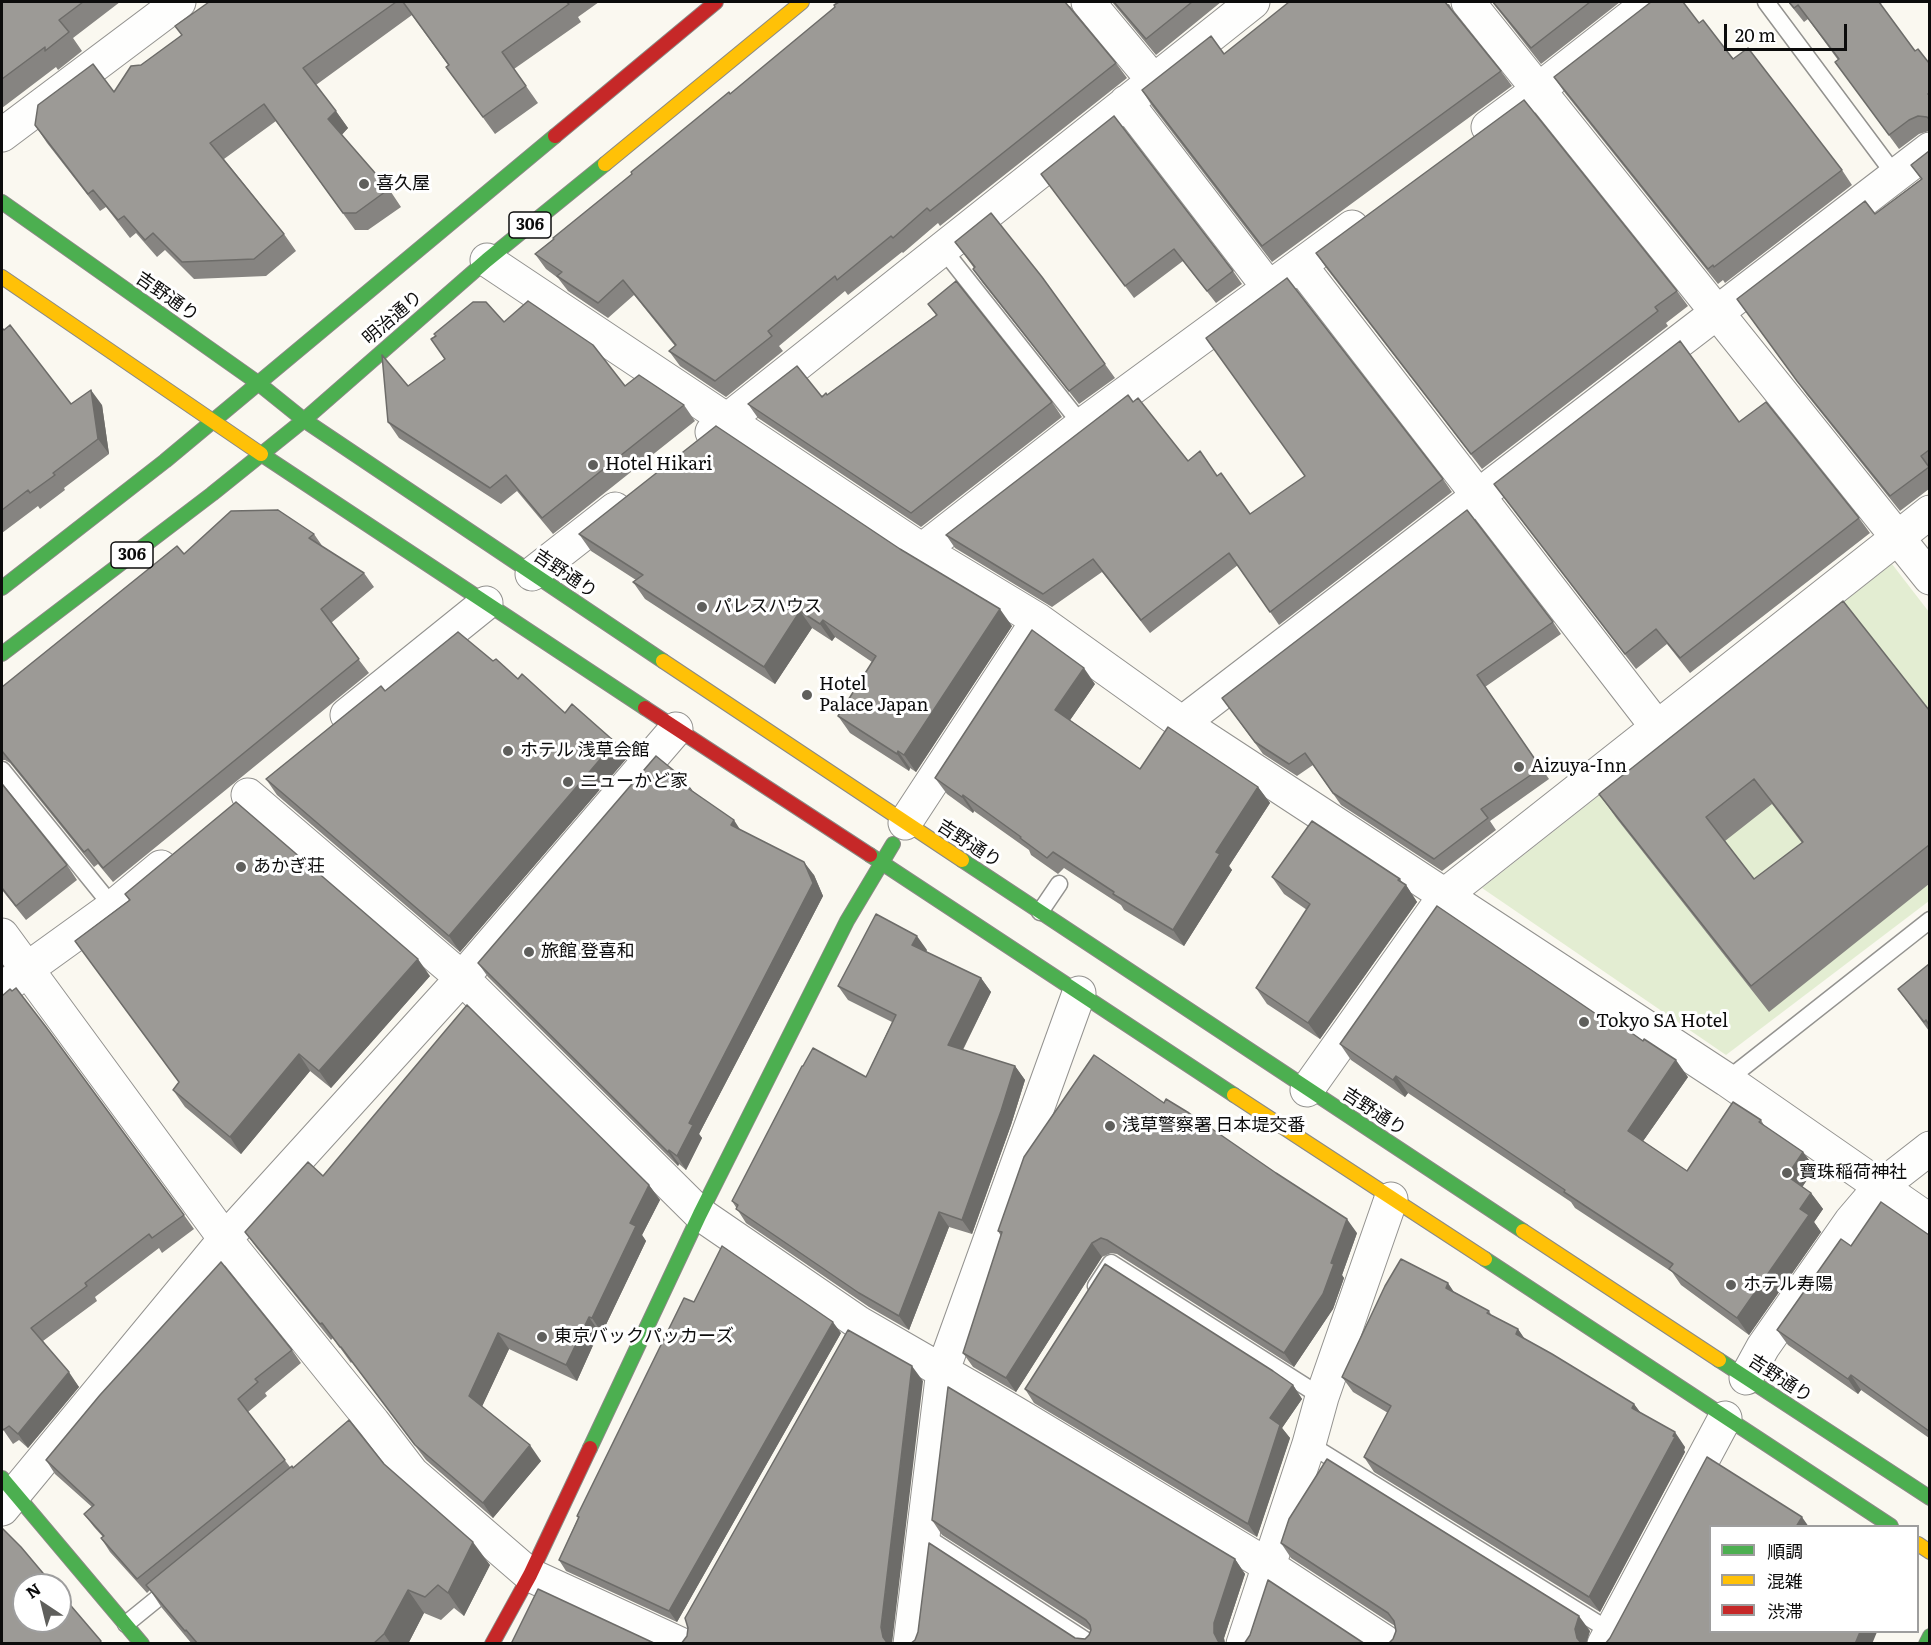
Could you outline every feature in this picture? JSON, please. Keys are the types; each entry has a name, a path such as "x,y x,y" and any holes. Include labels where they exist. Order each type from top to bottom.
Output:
{"main road":[{"name":"明治通り","path":"2,588 213,422 716,2"},
{"name":"明治通り","path":"2,654 212,494 304,420 487,260 802,2"},
{"name":"吉野通り","path":"2,202 258,383 304,420 532,574 1307,1090 1929,1497"},
{"path":"2,277 213,422 676,729 1888,1525"},
{"path":"492,1644 530,1575 700,1214 847,921 905,823"},
{"path":"6,1493 142,1644"},
{"path":"1926,1644 1929,1636"}],"street":[{"path":"2,135 179,2"},
{"path":"1088,2 1153,80"},
{"path":"691,448 1253,2"},
{"path":"1468,2 1929,578"},
{"path":"1462,146 1650,2"},
{"path":"1126,102 1269,288"},
{"path":"1182,723 1929,149"},
{"path":"922,550 1082,425 1376,209"},
{"path":"487,260 922,550 1038,620 1182,723 1727,1080 1929,1221"},
{"path":"1300,265 1657,727"},
{"path":"532,574 638,491"},
{"path":"1307,1090 1446,894 1929,512"},
{"path":"320,737 486,603"},
{"path":"905,823 1038,620"},
{"path":"6,1493 225,1239 462,978 676,729"},
{"path":"275,773 239,802 462,978 700,1214 856,1329 1018,1408 1388,1644"},
{"path":"2,990 27,969 113,907 185,847"},
{"path":"2,934 225,1239 369,1426 412,1473 530,1575 680,1640"},
{"path":"910,1644 943,1370 1079,993"},
{"path":"1746,1378 1763,1347 1851,1221 1880,1187 1929,1148"},
{"path":"1243,1644 1309,1444 1322,1397 1390,1199"},
{"path":"1607,1637 1725,1418"}],"lane":[{"path":"1766,2 1895,175"},
{"path":"942,248 1082,425"},
{"path":"2,770 113,907"},
{"path":"1040,912 1059,884"},
{"path":"1727,1080 1929,920"},
{"path":"1086,1303 1111,1263 1322,1397"},
{"path":"1309,1444 1607,1637"},
{"path":"923,1535 1091,1644"},
{"path":"126,1624 184,1576"}],"green space":[{"path":"1892,564 1929,612 1929,901 1726,1055 1482,888"}],"building":[{"path":"2,2 83,2 59,20 69,32 2,79"},
{"path":"209,2 396,2 303,68 336,111 328,119 389,189 356,213 343,213 264,104 210,143 284,234 254,259 182,262 153,233 145,240 124,216 118,220 93,190 88,194 35,125 38,105 93,64 114,92 131,66 141,65 182,35 175,26"},
{"path":"403,2 566,2 569,4 502,52 526,86 483,117 446,67 449,65"},
{"path":"839,2 1065,2 1116,63 930,211 927,208 893,238 891,236 837,280 835,276 768,331 772,336 715,381 669,351 676,345 623,280 598,303 557,276 562,272 535,254 632,174 631,172 729,92 730,94"},
{"path":"1114,2 1192,2 1146,39"},
{"path":"1289,2 1445,2 1501,71 1262,246 1142,90 1211,36 1224,54"},
{"path":"1493,2 1590,2 1531,48"},
{"path":"1651,2 1683,2 1699,23 1703,20 1733,59 1748,48 1842,170 1714,267 1713,265 1708,269 1554,77"},
{"path":"1789,2 1879,2 1915,51 1918,49 1929,63 1929,119 1918,116 1889,135 1835,62 1839,59 1798,5 1794,8"},
{"path":"1524,100 1677,291 1655,307 1658,311 1471,454 1316,253"},
{"path":"1114,116 1233,271 1207,291 1174,249 1125,286 1041,174"},
{"path":"1929,151 1929,450 1921,456 1929,467 1890,496 1797,381 1737,299 1865,201 1875,214 1922,179 1911,165"},
{"path":"991,213 1042,277 1105,364 1069,391 973,269 975,267 955,242"},
{"path":"1287,278 1443,479 1270,612 1229,553 1141,620 1093,559 1043,594 946,535 1128,395 1133,402 1138,398 1188,461 1200,451 1217,476 1221,473 1250,514 1305,476 1206,338"},
{"path":"956,281 1052,402 911,513 748,404 797,366 822,397 826,393 827,395 937,315 928,304"},
{"path":"528,301 593,345 625,386 639,375 684,405 542,518 506,475 490,488 388,422 382,355 408,386 445,359 431,339 473,302 486,302 504,322"},
{"path":"10,325 71,404 91,390 98,439 53,473 55,475 30,493 28,490 2,510 2,328 4,330"},
{"path":"1680,341 1739,422 1766,402 1859,518 1680,658 1656,629 1625,654 1494,484"},
{"path":"716,426 900,549 1000,609 904,755 898,751 897,754 838,716 876,656 823,620 820,624 800,611 764,667 633,582 643,575 579,534"},
{"path":"278,510 314,534 309,538 364,573 321,609 359,659 103,868 88,849 84,852 2,751 2,687 177,546 184,554 231,511"},
{"path":"1467,510 1553,622 1477,675 1541,768 1481,809 1488,818 1434,859 1333,793 1305,753 1289,764 1255,742 1222,698"},
{"path":"1843,601 1929,710 1929,845 1751,986 1599,794","holes":["1754,779 1803,842 1754,879 1706,817"]},
{"path":"1032,630 1084,668 1055,710 1140,769 1168,727 1258,787 1216,852 1220,854 1173,930 1113,894 1114,892 1053,852 1047,858 963,795 962,797 935,778"},
{"path":"458,632 493,661 496,659 518,679 522,674 565,713 572,704 615,742 449,936 266,779 381,686 385,691"},
{"path":"656,756 683,778 679,782 734,820 731,825 804,862 813,883 689,1123 693,1125 677,1156 669,1150 668,1152 478,963"},
{"path":"2,784 67,865 16,906 2,888"},
{"path":"236,802 418,959 319,1071 299,1054 230,1137 173,1090 179,1082 75,941 130,900 125,894"},
{"path":"1312,821 1406,885 1308,1023 1256,988 1310,904 1272,877"},
{"path":"1437,906 1599,1016 1602,1012 1643,1041 1644,1039 1676,1060 1628,1131 1687,1171 1733,1102 1803,1152 1787,1176 1811,1193 1800,1209 1809,1215 1737,1318 1669,1269 1673,1264 1396,1076 1393,1080 1340,1044"},
{"path":"876,914 917,936 912,945 981,978 948,1045 1015,1066 962,1220 939,1212 899,1316 859,1293 736,1209 738,1205 732,1201 813,1048 866,1077 896,1015 838,986"},
{"path":"1929,964 1929,1025 1926,1020 1924,1022 1898,989"},
{"path":"16,988 184,1215 152,1238 149,1234 85,1283 87,1286 31,1328 69,1372 18,1434 9,1426 3,1430 2,1427 2,996 10,989 12,991"},
{"path":"467,1005 649,1185 630,1223 636,1226 592,1318 589,1317 566,1365 498,1333 469,1396 530,1445 483,1503 415,1445 322,1323 320,1324 245,1232 308,1162 323,1176"},
{"path":"1094,1055 1164,1103 1166,1099 1189,1113 1347,1219 1331,1263 1334,1264 1323,1294 1284,1353 1101,1238 1092,1243 1006,1378 963,1353 1002,1232 998,1231 1024,1157"},
{"path":"1881,1202 1929,1235 1929,1431 1851,1375 1848,1379 1777,1330 1841,1239 1851,1246"},
{"path":"722,1246 833,1322 669,1611 559,1560 579,1517 577,1516 684,1298 694,1302"},
{"path":"1401,1259 1448,1283 1446,1288 1518,1329 1516,1334 1634,1404 1632,1408 1675,1432 1673,1436 1675,1437 1589,1597 1364,1457 1391,1406 1342,1377 1385,1286"},
{"path":"221,1262 292,1350 255,1379 258,1382 238,1399 285,1460 137,1579 101,1538 104,1536 84,1514 94,1505 46,1460 100,1395"},
{"path":"1105,1264 1293,1385 1270,1418 1280,1425 1248,1524 1025,1389"},
{"path":"848,1330 912,1366 881,1627 883,1637 888,1644 681,1644 687,1636 688,1628 685,1618"},
{"path":"948,1387 1235,1559 1214,1623 1214,1633 1222,1644 910,1644 915,1640 918,1632 929,1543 1075,1638 1085,1639 1091,1630 1086,1620 932,1520"},
{"path":"349,1420 384,1464 473,1542 448,1593 438,1585 425,1597 408,1590 384,1634 373,1644 198,1644 146,1585 292,1466 293,1468"},
{"path":"1707,1457 1802,1517 1797,1525 1709,1525 1709,1633 1860,1633 1855,1644 1605,1644"},
{"path":"1327,1459 1579,1616 1575,1629 1577,1638 1582,1644 1388,1644 1396,1631 1394,1621 1388,1613 1281,1543 1289,1519"},
{"path":"2,1528 43,1573 12,1573 12,1633 72,1633 72,1607 101,1641 99,1644 2,1644"},
{"path":"1268,1580 1365,1644 1244,1644 1250,1635"},
{"path":"538,1589 656,1644 511,1644"}],"traffic: fast":[{"path":"2,588 165,461 555,136"},
{"path":"2,654 212,494 304,420 487,260 605,164"},
{"path":"2,202 258,383 304,420 663,661"},
{"path":"261,454 645,708"},
{"path":"590,1448 700,1214 847,921 893,844"},
{"path":"870,855 1234,1095"},
{"path":"962,860 1523,1231"},
{"path":"1485,1259 1889,1525"},
{"path":"1719,1360 1930,1498"},
{"path":"2,1478 142,1644"},
{"path":"1926,1644 1930,1636"}],"traffic: slow":[{"path":"605,164 802,2"},
{"path":"2,277 261,454"},
{"path":"663,661 962,860"},
{"path":"1234,1095 1485,1259"},
{"path":"1523,1231 1719,1360"},
{"path":"1919,1545 1930,1552"}],"traffic: jam":[{"path":"555,136 716,2"},
{"path":"645,708 870,855"},
{"path":"492,1644 530,1575 590,1448"}],"place":[{"name":"喜久屋","path":"364,184"},
{"name":"Hotel Hikari","path":"593,465"},
{"name":"パレスハウス","path":"702,607"},
{"name":"Hotel Palace Japan","path":"807,695"},
{"name":"ホテル 浅草会館","path":"508,751"},
{"name":"Aizuya-Inn","path":"1519,767"},
{"name":"ニューかど家","path":"568,782"},
{"name":"あかぎ荘","path":"241,867"},
{"name":"旅館 登喜和","path":"529,952"},
{"name":"Tokyo SA Hotel","path":"1584,1022"},
{"name":"浅草警察署 日本堤交番","path":"1110,1126"},
{"name":"寶珠稲荷神社","path":"1787,1173"},
{"name":"ホテル寿陽","path":"1731,1285"},
{"name":"東京バックパッカーズ","path":"542,1337"}]}
